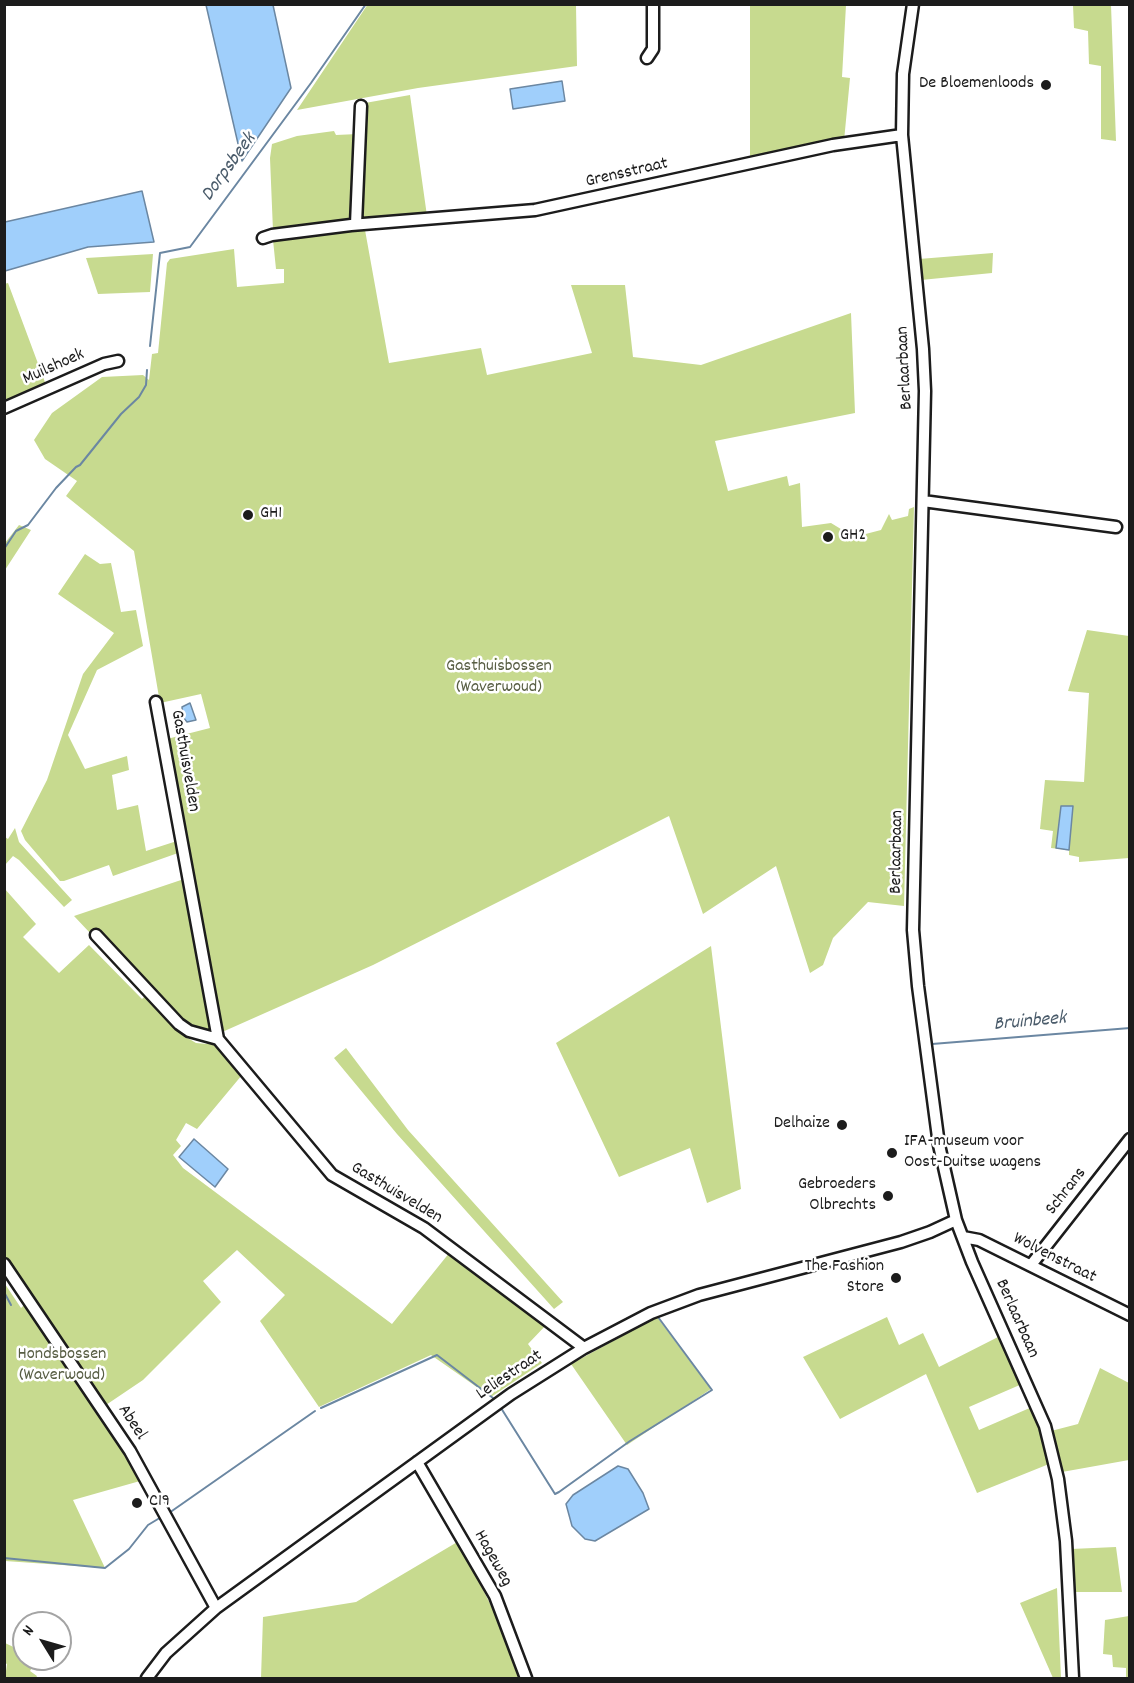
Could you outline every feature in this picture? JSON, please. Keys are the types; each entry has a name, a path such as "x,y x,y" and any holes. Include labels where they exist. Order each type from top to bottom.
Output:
{"street":[{"path":"647,58 653,49 653,4"},
{"name":"Berlaarbaan","path":"912,4 903,75 902,135 925,391 913,930 918,986 939,1145 956,1220 1045,1426 1058,1479 1066,1541 1073,1678"},
{"path":"356,224 361,106"},
{"name":"Grensstraat","path":"263,238 356,224 536,210 833,145 902,135"},
{"name":"Muilshoek","path":"4,408 104,364 118,361"},
{"path":"923,501 1116,527"},
{"name":"Gasthuisvelden","path":"156,702 218,1039 332,1175 424,1228 584,1348"},
{"path":"96,935 179,1024 189,1031 218,1039"},
{"name":"Schrans","path":"1031,1265 1130,1139"},
{"name":"Leliestraat","path":"147,1678 166,1653 216,1608 510,1394 584,1348 651,1312 690,1298 901,1242 956,1220"},
{"name":"Wolvenstraat","path":"963,1237 979,1240 1130,1315"},
{"name":"Abeel","path":"4,1264 130,1451 216,1608"},
{"name":"Hageweg","path":"417,1462 495,1596 526,1678"}],"green space":[{"path":"368,4 576,5 577,66 418,88 297,110"},
{"path":"750,5 846,5 842,77 850,78 844,141 750,162"},
{"path":"1073,5 1111,5 1116,141 1101,139 1101,66 1089,64 1088,31 1074,28"},
{"path":"410,95 427,216 359,219 365,103"},
{"path":"334,131 336,135 358,134 353,221 273,231 270,158 272,144 297,136"},
{"name":"Gasthuisbossen (Waverwoud)","path":"365,230 389,363 481,348 487,375 592,353 571,285 625,285 633,357 701,365 851,313 855,413 715,441 728,491 787,476 789,486 800,483 802,527 831,523 854,537 881,530 889,514 892,520 908,516 909,509 914,507 904,906 868,902 833,938 823,965 810,973 776,866 703,914 669,816 373,965 220,1033 167,739 210,728 201,694 160,703 134,551 66,496 77,481 45,459 34,440 52,413 102,377 143,375 149,380 152,354 158,353 167,263 170,259 234,249 237,287 284,283 284,269 276,269 273,240"},
{"path":"993,253 992,273 921,280 919,259"},
{"path":"153,254 150,292 98,294 86,258"},
{"path":"8,283 46,385 5,402 4,284"},
{"path":"19,525 31,530 5,570 5,543"},
{"path":"85,554 100,564 111,563 121,612 136,610 143,646 97,670 68,735 85,769 127,756 129,770 112,775 117,810 138,805 146,851 180,840 178,853 113,876 109,865 60,881 25,840 21,831 47,780 83,674 114,633 58,594"},
{"path":"1087,630 1129,636 1129,858 1079,862 1079,857 1069,855 1069,850 1051,848 1053,831 1040,829 1045,780 1084,782 1089,693 1068,691"},
{"path":"15,828 19,842 72,900 64,907 19,860 13,856 5,865 5,837 8,839"},
{"path":"184,879 213,1035 194,1035 139,985 74,916"},
{"name":"Hondsbossen (Waverwoud)","path":"4,888 36,924 23,937 59,973 89,945 142,999 145,996 186,1037 196,1043 215,1043 242,1075 197,1129 186,1123 176,1140 181,1146 173,1155 183,1168 392,1324 450,1252 548,1323 528,1344 542,1363 491,1397 431,1355 319,1407 260,1321 285,1295 237,1250 203,1281 221,1302 143,1380 100,1409 140,1481 73,1500 105,1568 5,1561 5,1284 21,1308 31,1298 5,1259"},
{"path":"711,946 741,1189 707,1203 690,1148 619,1177 556,1043"},
{"path":"346,1048 408,1130 563,1302 554,1309 397,1134 334,1058"},
{"path":"657,1317 711,1389 627,1445 571,1364"},
{"path":"887,1317 899,1345 923,1333 939,1367 998,1337 1022,1384 969,1407 979,1430 1032,1407 1049,1464 977,1493 926,1374 840,1419 803,1357"},
{"path":"1100,1368 1129,1383 1129,1460 1062,1472 1051,1431 1078,1424"},
{"path":"459,1541 496,1616 522,1678 261,1678 263,1617 356,1602"},
{"path":"1116,1547 1122,1592 1072,1592 1071,1549"},
{"path":"1057,1588 1061,1678 1053,1678 1020,1603"},
{"path":"1129,1616 1129,1678 1126,1678 1126,1668 1113,1667 1112,1655 1103,1654 1105,1620"},
{"path":"5,1643 12,1646 12,1671 30,1671 37,1676 36,1678 5,1678 7,1664 5,1663"}],"water":[{"path":"206,5 273,5 291,88 242,161"},
{"path":"562,81 565,101 513,109 510,89"},
{"path":"142,191 154,242 88,247 5,271 5,222"},
{"path":"190,703 196,720 187,722 183,717 182,707"},
{"path":"1061,806 1073,806 1069,850 1056,848"},
{"path":"194,1139 228,1169 215,1187 179,1157"},
{"path":"618,1466 628,1469 643,1493 649,1509 595,1541 585,1539 572,1526 566,1504 573,1495"}],"waterway":[{"name":"Dorpsbeek","path":"150,346 160,253 190,247 366,4"},
{"name":"Dorpsbeek","path":"4,549 16,531 28,525 56,488 80,465 121,414 139,397 146,385 147,370"},
{"name":"Bruinbeek","path":"932,1044 1130,1028"},
{"path":"4,1292 11,1305"},
{"path":"501,1408 555,1494 559,1492 630,1441 712,1390 658,1317"},
{"path":"321,1408 437,1355 493,1398"},
{"path":"169,1513 315,1411"},
{"path":"4,1558 105,1568 129,1549 148,1525 163,1516"}],"place":[{"name":"De Bloemenloods","path":"1046,85"},
{"name":"GH1","path":"248,515"},
{"name":"GH2","path":"828,537"},
{"name":"Delhaize","path":"842,1125"},
{"name":"IFA-museum voor Oost-Duitse wagens","path":"892,1153"},
{"name":"Gebroeders Olbrechts","path":"888,1196"},
{"name":"The Fashion Store","path":"896,1278"},
{"name":"C19","path":"137,1503"}]}
